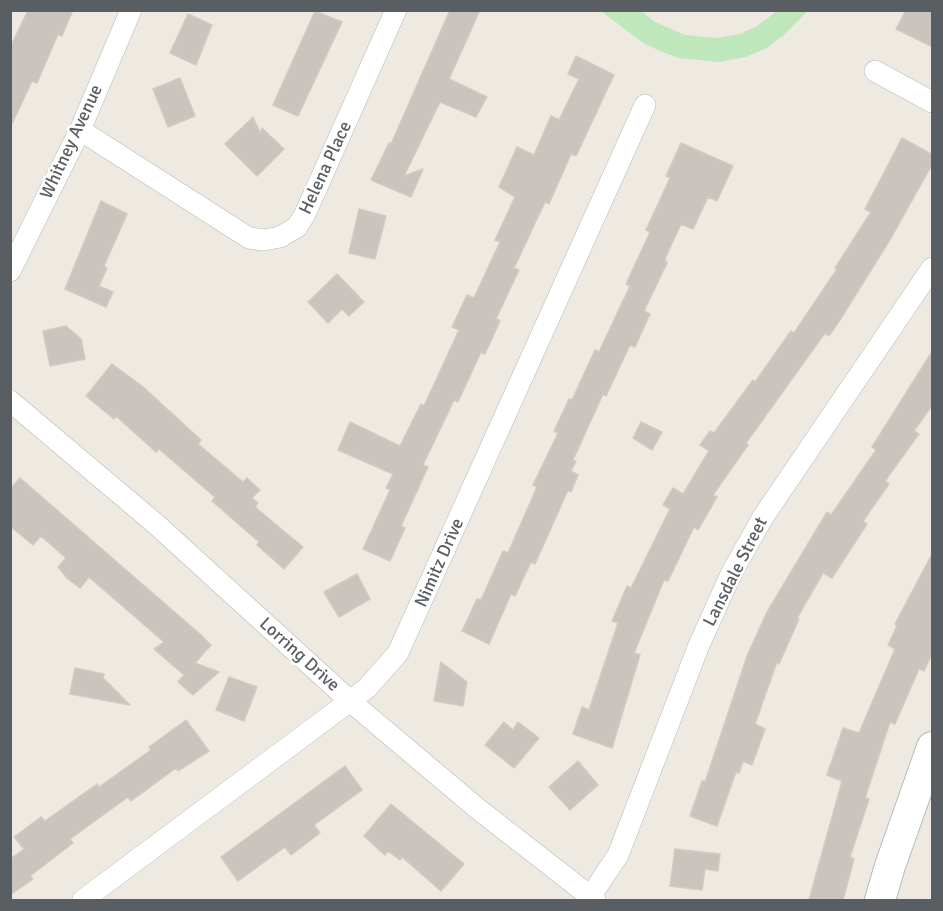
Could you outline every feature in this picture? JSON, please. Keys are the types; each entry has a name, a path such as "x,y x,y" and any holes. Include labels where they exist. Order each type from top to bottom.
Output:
{"street":[{"name":"Whitney Avenue","path":"10,271 80,130 131,10"},
{"name":"Helena Place","path":"80,130 249,238 264,240 280,237 297,227 305,214 396,10"},
{"path":"875,71 933,102"},
{"name":"Nimitz Drive","path":"95,896 350,701 384,669 403,644 645,105"},
{"name":"Lansdale Street","path":"591,899 618,855 699,645 731,574 763,517 933,268"},
{"name":"Lorring Drive","path":"10,401 157,525 350,701 478,809 591,899"},
{"path":"880,900 933,747"}],"green space":[{"path":"601,11 641,11 655,22 685,35 717,38 740,34 757,26 777,11 808,11 767,48 746,57 719,62 679,58 660,51 643,43"}],"building":[{"path":"28,10 73,10 62,36 58,34 37,83 32,81 10,128 10,48"},
{"path":"450,10 480,10 449,79 487,97 476,117 440,102 404,176 423,169 411,197 371,180 389,143 391,144"},
{"path":"906,10 933,10 933,47 896,29"},
{"path":"315,11 342,22 298,116 273,105"},
{"path":"188,14 212,25 196,65 170,53"},
{"path":"576,56 614,75 576,156 571,154 549,204 545,202 514,268 519,270 496,319 500,321 485,354 481,352 458,402 454,400 423,465 428,467 401,526 405,528 390,561 363,549 390,490 386,488 393,474 338,450 350,422 400,446 421,404 424,406 459,330 452,327 467,295 474,298 500,242 495,240 515,197 499,187 517,147 534,155 551,116 559,120 579,79 568,74"},
{"path":"180,78 195,116 168,127 153,89"},
{"path":"253,117 260,133 262,128 284,149 257,176 225,144"},
{"path":"902,138 933,155 933,163 891,238 840,320 829,336 825,333 746,443 748,445 713,495 717,497 698,530 694,527 668,581 664,580 634,653 640,655 612,748 573,734 582,707 589,710 618,623 612,621 627,586 631,588 670,509 663,505 673,488 683,494 709,451 700,445 710,431 714,433 753,380 755,382 791,331 794,333 837,269 835,268 871,212 865,209"},
{"path":"681,143 733,166 717,201 708,197 693,229 681,224 665,259 667,263 644,311 650,314 635,347 630,345 606,396 603,394 573,460 576,461 571,471 578,475 571,492 568,490 535,564 531,562 515,596 511,594 489,644 462,631 477,599 481,600 503,551 508,553 537,487 533,485 558,433 554,431 569,399 572,400 595,350 599,352 630,286 626,284 650,232 646,230 670,178 666,176"},
{"path":"101,201 127,214 104,266 107,268 99,286 113,292 106,307 65,289"},
{"path":"359,209 386,216 375,259 349,253"},
{"path":"337,274 364,302 349,316 342,309 328,323 308,302"},
{"path":"66,326 81,339 85,359 50,366 43,331"},
{"path":"933,350 933,404 914,431 919,434 885,481 889,484 863,521 867,524 832,578 823,573 797,618 799,619 779,664 777,662 755,724 765,729 752,765 743,761 739,773 736,772 717,826 690,816 702,781 705,782 747,656 767,612 827,512 831,515 876,450 872,447"},
{"path":"112,364 142,386 201,440 198,444 243,482 247,478 260,490 252,498 258,503 255,507 303,547 284,569 257,545 259,542 212,501 215,497 159,449 156,452 116,416 114,419 86,396"},
{"path":"641,422 662,432 652,450 633,438"},
{"path":"20,478 201,635 211,645 195,663 219,672 193,695 178,682 184,675 154,649 164,642 89,577 80,588 67,578 58,567 66,558 41,536 33,545 10,526 10,489"},
{"path":"933,552 933,652 924,671 919,669 895,724 890,722 865,798 869,799 850,857 854,859 843,900 809,900 842,781 827,775 843,728 859,733 895,649 888,645 897,626 895,624"},
{"path":"357,574 370,599 339,617 324,592"},
{"path":"441,662 467,682 463,706 434,701"},
{"path":"75,668 104,674 103,678 130,705 70,694"},
{"path":"229,677 257,687 244,721 216,710"},
{"path":"186,720 209,751 178,771 176,768 131,801 128,797 70,839 73,843 30,876 33,879 10,895 10,859 24,849 14,837 41,817 45,821 97,784 99,787 151,750 149,747"},
{"path":"504,722 513,730 518,722 539,738 514,768 485,745"},
{"path":"578,761 598,785 570,810 549,787"},
{"path":"345,766 362,790 314,825 320,833 291,855 285,847 238,881 221,857"},
{"path":"391,804 464,864 441,891 402,857 400,860 388,851 385,855 364,836"},
{"path":"675,849 720,854 718,871 705,869 702,890 670,886"}]}
